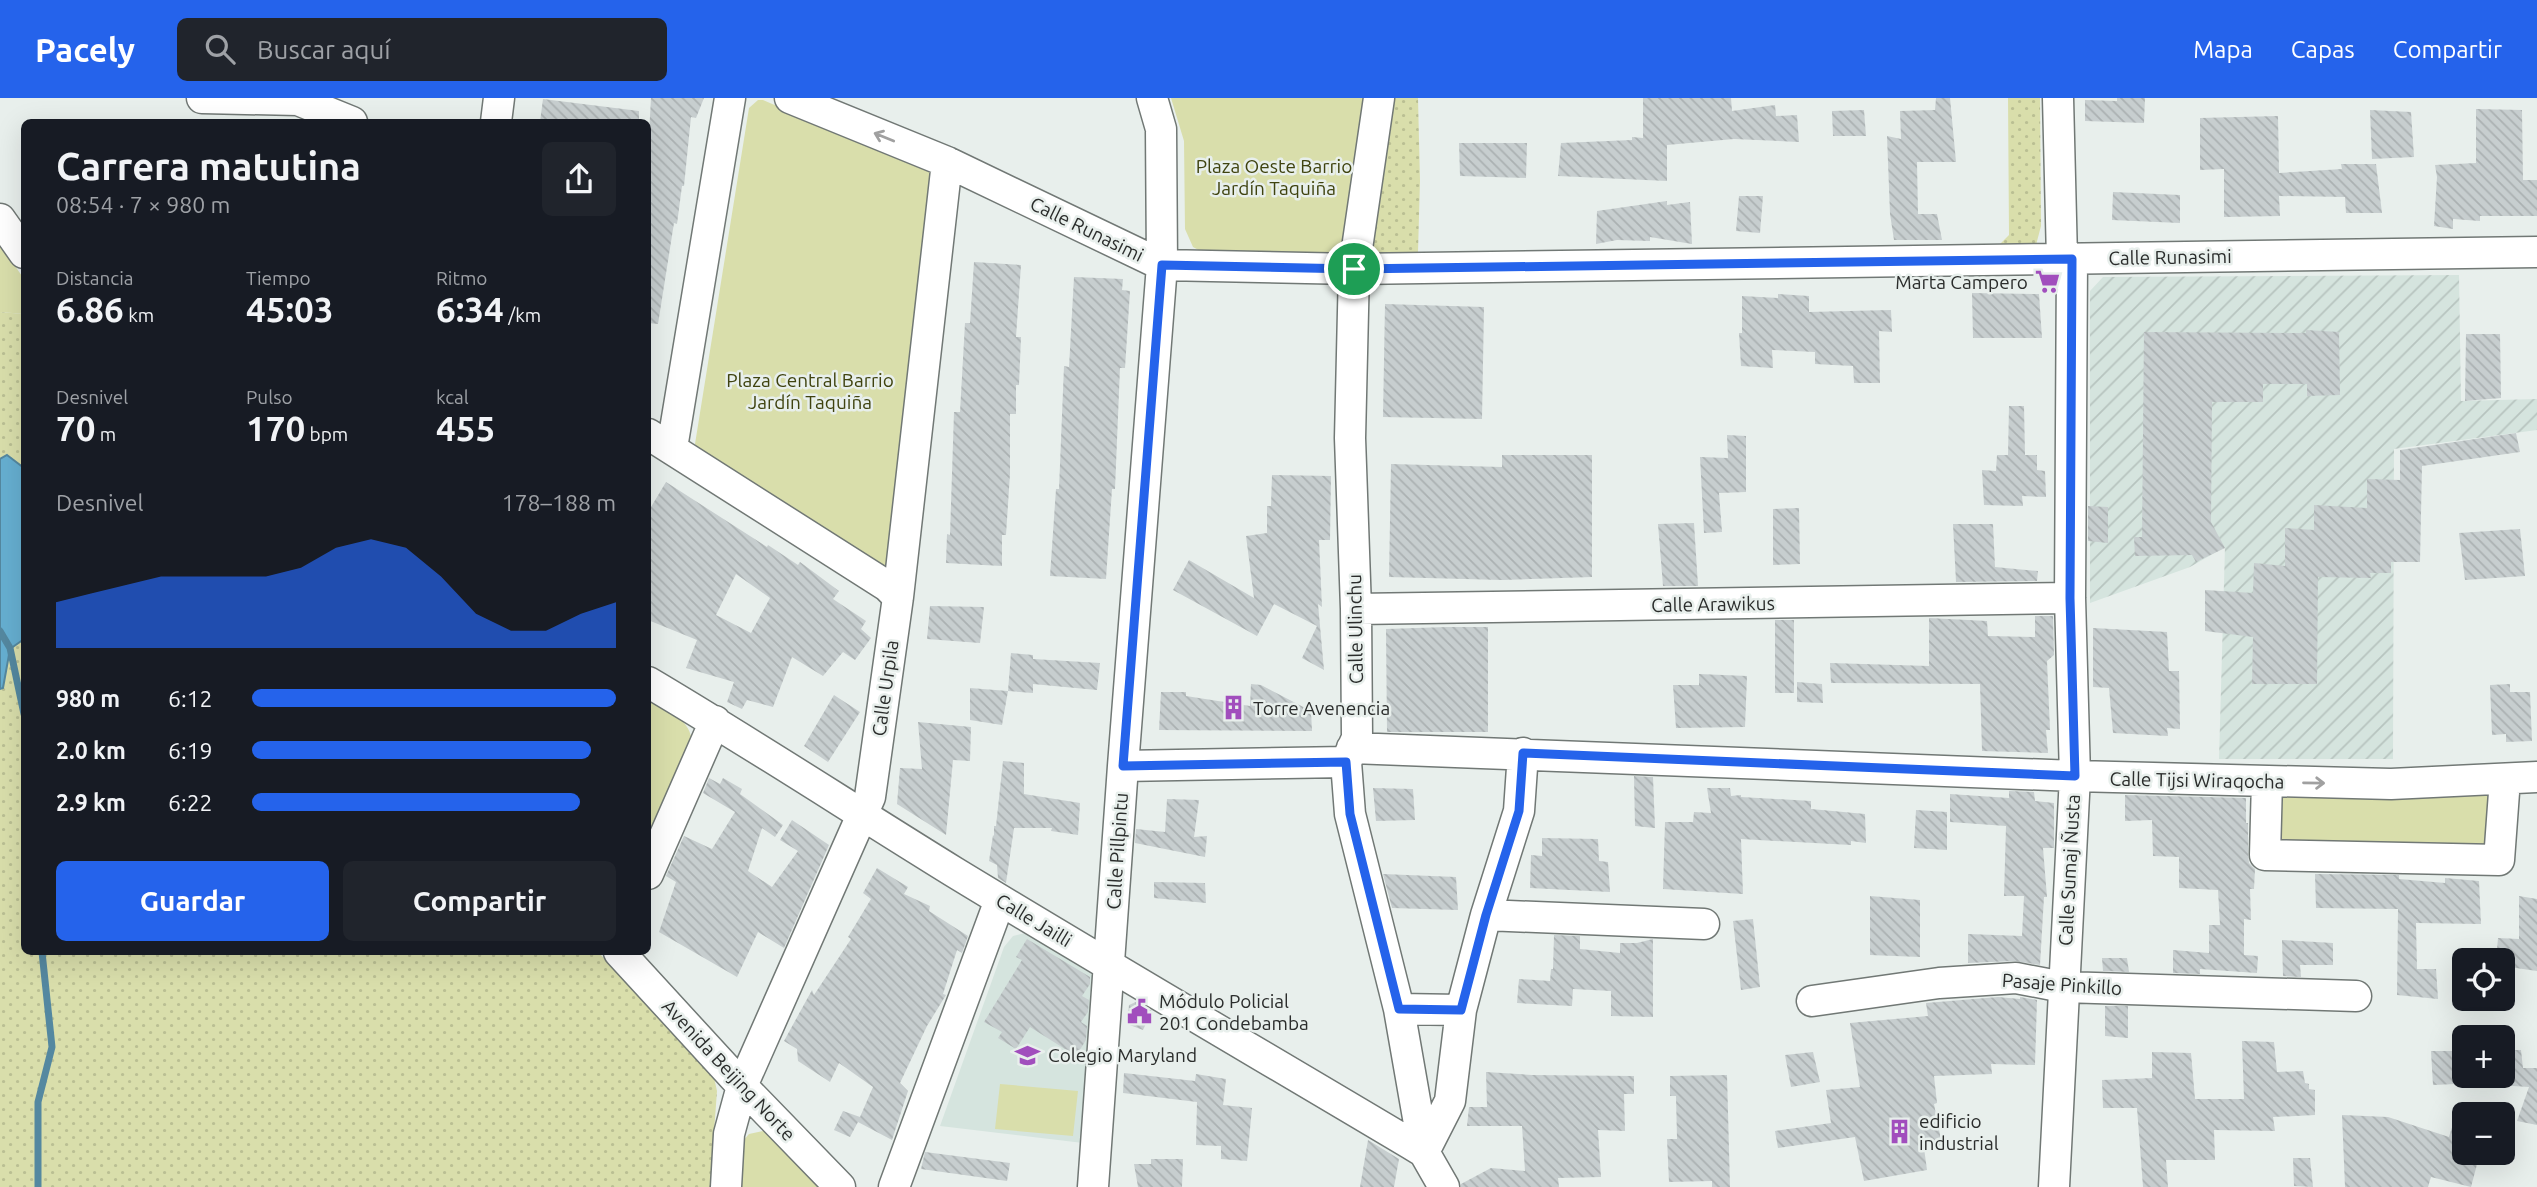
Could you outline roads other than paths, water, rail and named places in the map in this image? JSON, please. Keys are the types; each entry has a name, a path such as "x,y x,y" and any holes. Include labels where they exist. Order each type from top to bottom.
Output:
{"street":[{"path":"202,98 298,100 345,119"},
{"path":"496,119 499,98"},
{"path":"730,98 660,441 887,586 898,597"},
{"name":"Calle Runasimi","path":"790,98 947,162 1162,265 1354,269 2537,252"},
{"name":"Calle Pillpintu","path":"1093,1187 1162,265 1161,129 1152,98"},
{"name":"Calle Ulinchu","path":"1379,98 1354,269 1350,438 1357,738 1349,755 1350,814 1399,1009 1424,1152 1444,1187"},
{"name":"Calle Sumaj Ñusta","path":"2054,1187 2075,776 2070,598 2067,259 2058,98"},
{"name":"Calle Urpila","path":"726,1187 729,1134 742,1086 870,797 898,597 947,162"},
{"path":"0,219 21,249"},
{"name":"Calle Arawikus","path":"1356,609 2070,598"},
{"name":"Calle Jailli","path":"651,684 1000,900 1424,1152"},
{"path":"651,867 715,722"},
{"path":"1424,1152 1450,1101 1461,1010 1486,915 1519,811 1523,753"},
{"name":"Calle Tijsi Wiraqocha","path":"1123,766 1349,755 1523,753 2075,776 2391,785 2537,777"},
{"path":"2267,781 2265,855 2499,860 2505,779"},
{"path":"894,1187 1000,900"},
{"path":"1486,915 1704,924"},
{"name":"Avenida Beijing Norte","path":"622,955 742,1086 840,1187"},
{"name":"Pasaje Pinkillo","path":"1812,1001 1951,982 2016,978 2063,987 2356,996"},
{"path":"1399,1009 1461,1010"}],"water":[{"path":"7,455 21,466 21,641 10,649 3,688 0,689 0,459"}],"waterway":[{"path":"0,631 10,648 21,700"},
{"path":"38,1187 38,1102 52,1047 42,955"}],"place":[{"name":"Marta Campero","path":"2048,282"},
{"name":"Torre Avenencia","path":"1233,708"},
{"name":"Módulo Policial 201 Condebamba","path":"1139,1012"},
{"name":"Colegio Maryland","path":"1028,1055"},
{"name":"edificio industrial","path":"1899,1132"}],"park label":[{"name":"Plaza Oeste Barrio Jardín Taquiña","path":"1274,177"},
{"name":"Plaza Central Barrio Jardín Taquiña","path":"810,391"}]}
